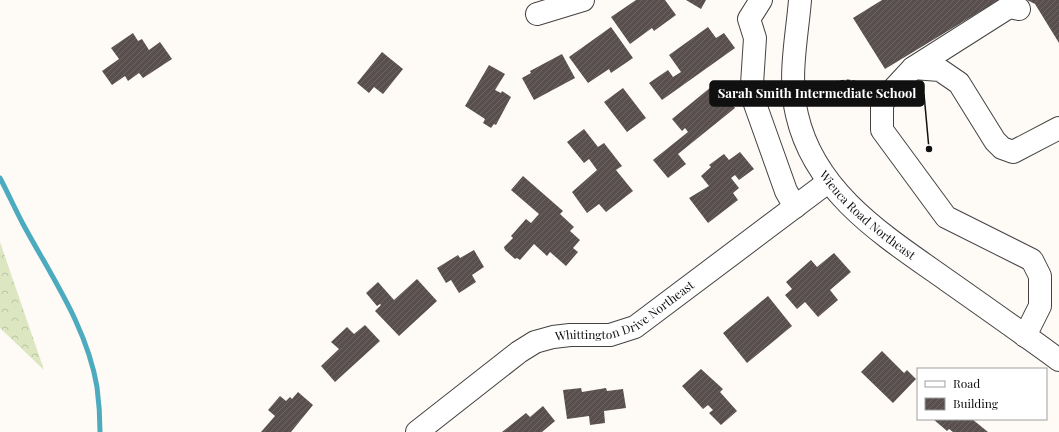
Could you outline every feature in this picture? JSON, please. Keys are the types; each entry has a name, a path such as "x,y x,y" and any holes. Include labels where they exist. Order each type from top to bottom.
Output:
{"street":[{"path":"537,14 583,0"},
{"path":"761,0 749,19 755,38 752,84 755,104 786,191 795,207"},
{"name":"Wieuca Road Northeast","path":"800,0 794,66 794,97 804,138 815,162 828,182 853,209 881,234 1059,360"},
{"path":"1019,9 1009,7 913,68 887,96 882,105 882,130 946,216 1032,260 1040,276 1040,306 1025,336"},
{"path":"913,68 940,70 959,83 995,141 1002,148 1013,152 1059,128"},
{"name":"Whittington Drive Northeast","path":"417,432 519,352 535,342 570,334 610,335 635,327 828,182"}],"path":[{"path":"794,97 847,79 857,81 887,96"}],"green space":[{"path":"0,242 44,370 0,328"}],"building":[{"path":"636,0 665,0 676,15 654,31 652,28 630,44 611,17"},
{"path":"686,0 706,0 701,9"},
{"path":"882,0 999,0 885,69 853,18"},
{"path":"1027,0 1059,0 1059,43 1035,4"},
{"path":"611,27 633,58 611,73 609,69 588,83 569,57"},
{"path":"708,27 716,38 724,33 735,48 662,100 649,83 668,70 673,77 681,72 669,55"},
{"path":"133,33 138,41 142,39 149,50 160,42 172,59 143,78 139,73 128,81 125,76 112,85 102,71 119,59 111,48"},
{"path":"382,52 403,69 383,94 374,87 369,93 357,83"},
{"path":"562,54 575,78 534,100 522,78 531,73 530,71"},
{"path":"489,65 505,74 495,90 501,93 502,91 511,97 496,125 494,124 491,128 483,123 485,119 465,106"},
{"path":"711,87 719,97 715,100 718,103 728,95 734,103 732,104 735,108 678,154 686,164 668,178 653,160 688,132 685,128 682,131 672,119"},
{"path":"623,88 646,118 627,132 604,102"},
{"path":"584,129 598,147 604,143 622,166 616,170 633,191 606,212 599,204 587,213 572,192 597,170 589,159 584,163 567,142"},
{"path":"740,152 754,169 739,180 735,175 731,178 739,188 733,193 738,200 708,223 689,198 709,186 701,176 711,167 709,165 724,154 729,160"},
{"path":"523,176 563,211 560,214 574,227 570,231 580,240 573,248 578,252 566,266 550,252 547,256 534,244 520,260 517,258 515,259 505,250 504,247 513,238 511,236 526,219 531,223 539,214 511,190"},
{"path":"474,250 484,267 472,275 476,282 459,293 451,280 446,283 437,268 458,255 460,258"},
{"path":"834,253 851,272 830,290 838,300 818,317 805,302 797,309 785,295 792,289 786,282 811,260 817,267"},
{"path":"417,279 437,301 399,336 375,311 381,305 380,304 377,306 366,293 378,282 394,300"},
{"path":"768,296 792,326 747,363 723,333"},
{"path":"365,325 380,341 335,382 321,366 339,349 331,342 347,327 354,334"},
{"path":"882,351 904,373 907,370 916,379 893,403 861,372"},
{"path":"701,369 723,389 720,392 737,411 721,425 709,413 713,410 708,405 703,409 682,386"},
{"path":"581,388 582,392 606,388 607,391 623,389 626,408 604,411 605,423 590,425 589,416 567,419 563,390"},
{"path":"298,392 313,405 291,432 261,432 275,416 268,410 280,396 286,401 290,397 292,399"},
{"path":"543,406 555,421 542,432 502,432 526,413 530,417"},
{"path":"934,420 973,420 988,432 953,432 949,429 947,431"}],"waterway":[{"path":"0,178 23,224 67,302 77,323 92,365 97,387 100,432"}],"place":[{"name":"Sarah Smith Intermediate School","path":"929,149"}]}
